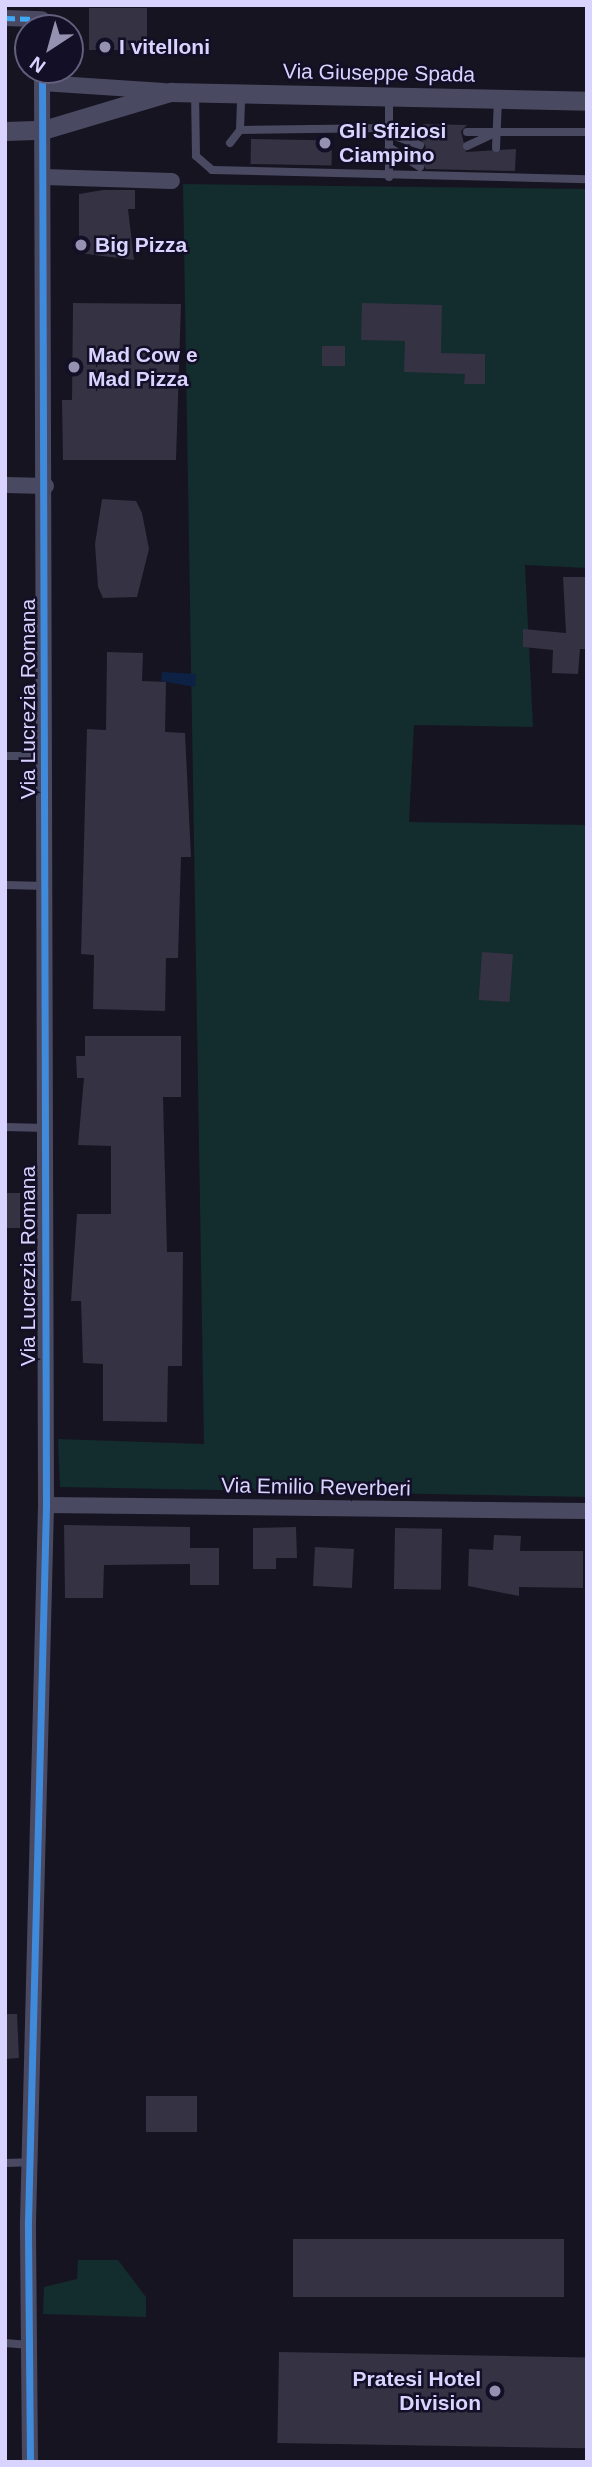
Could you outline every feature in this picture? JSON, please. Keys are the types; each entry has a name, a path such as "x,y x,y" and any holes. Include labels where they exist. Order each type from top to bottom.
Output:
{"street":[{"name":"Via Giuseppe Spada","path":"84,81 170,92 587,101"},
{"name":"Via Lucrezia Romana","path":"30,2462 29,2162 46,1504 46,486 42,84"},
{"name":"Via Giuseppe Spada","path":"5,131 43,130 170,92"},
{"path":"44,177 172,181"},
{"path":"5,485 46,486"},
{"name":"Via Emilio Reverberi","path":"46,1504 587,1511"}],"lane":[{"path":"195,92 195,156 206,169 389,177 587,179"},
{"path":"230,143 240,130 241,93"},
{"path":"389,96 389,177"},
{"path":"496,148 498,99"},
{"path":"240,130 420,130"},
{"path":"389,131 420,145"},
{"path":"467,132 587,132"},
{"path":"467,146 497,132"},
{"path":"389,147 420,167"},
{"path":"5,756 46,756"},
{"path":"5,885 46,886"},
{"path":"5,1128 46,1128"},
{"path":"5,2163 29,2162"},
{"path":"5,2343 29,2345"}],"green space":[{"path":"183,184 587,189 587,568 525,565 533,727 414,725 409,822 587,825 587,1497 60,1487 58,1439 204,1444"},
{"path":"78,2260 118,2260 146,2297 146,2317 43,2314 44,2287 77,2279"}],"water":[{"path":"162,672 196,674 195,687 161,681"}],"building":[{"path":"89,8 147,8 147,50 89,50"},
{"path":"423,124 467,125 461,131 466,152 516,149 515,171 426,169 420,159 426,147 420,138"},
{"path":"251,139 332,140 332,165 251,164"},
{"path":"103,190 135,190 135,209 128,209 134,260 79,253 79,194"},
{"path":"73,303 181,304 176,460 63,460 62,400 72,400"},
{"path":"362,303 442,305 441,353 485,354 485,384 464,384 465,374 404,372 405,341 361,340"},
{"path":"322,346 345,346 345,366 322,366"},
{"path":"102,499 136,501 142,513 149,549 137,597 103,598 98,587 95,544"},
{"path":"563,577 587,577 587,649 580,649 578,674 552,673 553,650 523,647 523,629 566,633"},
{"path":"107,652 143,653 142,681 166,682 165,732 185,733 191,857 181,857 178,958 166,958 165,1011 93,1009 94,955 81,954 87,729 106,730"},
{"path":"482,952 513,954 510,1002 479,1000"},
{"path":"85,1036 181,1036 181,1097 163,1097 167,1252 183,1252 182,1366 168,1366 167,1422 103,1421 103,1364 83,1363 81,1301 71,1301 77,1214 111,1214 111,1146 78,1145 84,1078 77,1078 76,1056 85,1056"},
{"path":"5,1193 20,1193 20,1228 5,1228"},
{"path":"64,1525 190,1527 190,1548 219,1548 219,1585 190,1585 190,1564 104,1565 103,1598 65,1598"},
{"path":"296,1527 297,1558 276,1558 276,1569 253,1569 253,1528"},
{"path":"395,1528 442,1529 441,1590 394,1589"},
{"path":"494,1535 521,1536 520,1551 583,1551 583,1588 519,1587 519,1596 468,1586 469,1549 493,1550"},
{"path":"315,1547 354,1549 352,1588 313,1586"},
{"path":"5,2014 17,2014 19,2058 5,2059"},
{"path":"146,2096 197,2096 197,2132 146,2132"},
{"path":"293,2239 564,2239 564,2297 293,2297"},
{"path":"279,2352 587,2357 585,2448 277,2443"}],"marked path":[{"path":"5,18 14,18"}],"cycle path":[{"path":"30,2462 28,2222 46,1505 42,84"}],"place":[{"name":"I vitelloni","path":"105,47"},
{"name":"Gli Sfiziosi Ciampino","path":"325,143"},
{"name":"Big Pizza","path":"81,245"},
{"name":"Mad Cow e Mad Pizza","path":"74,367"},
{"name":"Pratesi Hotel Division","path":"495,2391"}]}
